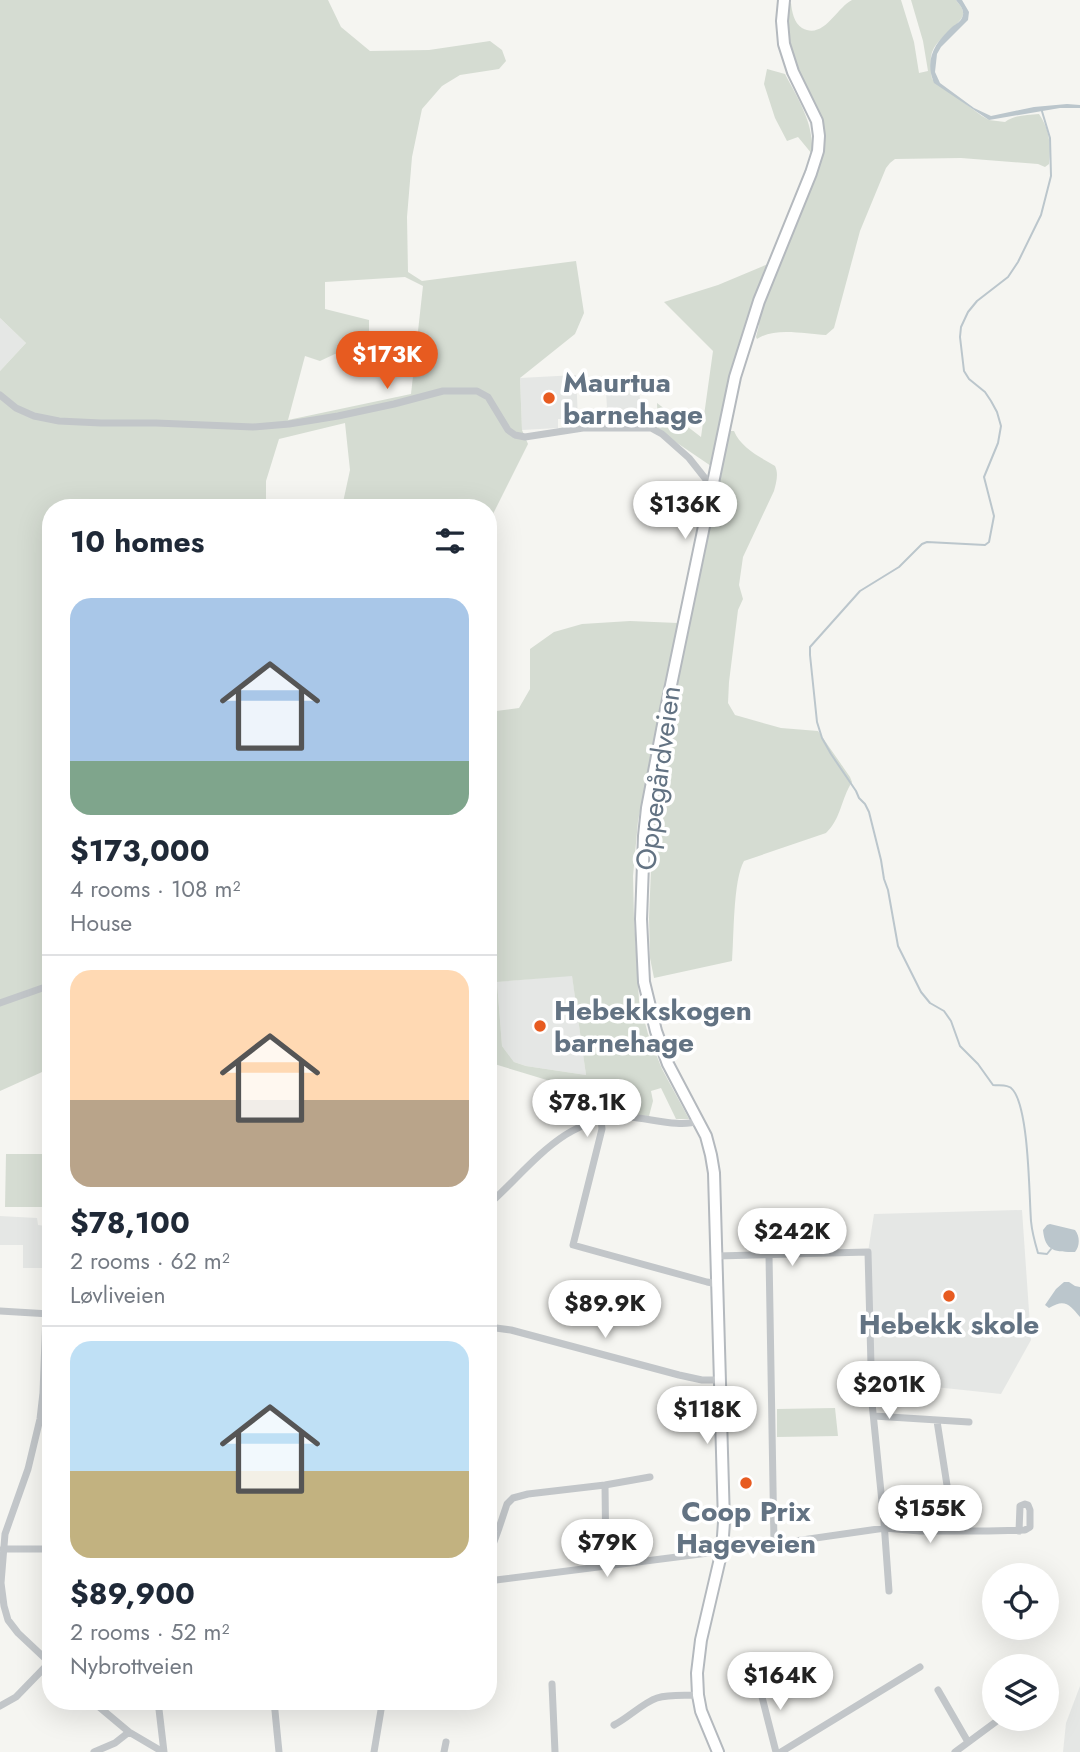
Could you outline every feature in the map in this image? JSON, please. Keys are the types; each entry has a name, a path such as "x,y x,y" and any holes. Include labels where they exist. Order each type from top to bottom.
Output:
{"main road":[{"name":"Oppegårdveien","path":"718,1752 703,1717 697,1673 699,1652 722,1550 724,1507 713,1166 708,1143 668,1064 656,1031 644,982 641,919 644,836 666,709 725,416 759,300 818,151 817,121 793,72 784,44 784,0"}],"street":[{"path":"0,395 16,408 34,416 59,421 253,427 338,416 443,391 477,391 488,397 508,430 515,435 525,437 583,428 651,428 662,434 689,458 712,488"},
{"path":"0,1003 42,988"},
{"path":"497,1196 540,1154 578,1127 601,1119 620,1117 686,1124 698,1121"},
{"path":"601,1119 602,1129 573,1245 718,1284"},
{"path":"717,1256 868,1252 872,1391 889,1591"},
{"path":"769,1255 774,1544"},
{"path":"0,1311 42,1314"},
{"path":"497,1328 512,1329 679,1375 702,1380 720,1380"},
{"path":"42,1402 27,1469 8,1521 1,1583 8,1620 42,1656"},
{"path":"874,1416 969,1422"},
{"path":"937,1421 952,1531"},
{"path":"497,1533 508,1504 513,1499 528,1494 650,1478"},
{"path":"605,1485 606,1565"},
{"path":"497,1580 885,1528 1019,1531"},
{"path":"3,1549 42,1549"},
{"path":"761,1674 761,1693 779,1752 920,1667"},
{"path":"0,1706 16,1697 42,1671"},
{"path":"552,1684 555,1752"},
{"path":"938,1690 968,1742"},
{"path":"614,1725 658,1698 698,1695"},
{"path":"103,1710 129,1732 164,1752"},
{"path":"159,1710 164,1752"},
{"path":"275,1710 279,1752"},
{"path":"374,1752 381,1710"},
{"path":"955,1752 983,1731"},
{"path":"94,1752 115,1743 129,1732"},
{"path":"444,1752 446,1742"}],"shaded area":[{"path":"0,0 328,0 341,27 370,51 429,50 490,41 502,50 506,61 499,69 460,75 442,86 422,109 412,157 407,217 408,272 422,281 576,261 584,313 575,334 520,378 522,430 528,444 497,506 497,499 344,499 350,470 345,423 279,439 266,481 266,499 42,499 42,1072 0,1091 0,371 26,343 0,318","holes":["405,277 423,286 411,394 288,420 305,356 320,361 369,338 369,320 325,309 325,282"]},
{"path":"852,0 901,0 914,42 919,73 928,71 923,41 911,0 956,0 963,15 933,50 932,79 989,120 1005,122 1017,117 1039,114 1049,138 1049,164 1045,167 1038,164 961,158 895,159 886,168 860,231 834,328 826,335 781,332 757,339 759,325 755,321 822,152 791,55 786,31 789,4 791,3 797,23 810,31 823,27"},
{"path":"956,0 962,0 969,12 968,20 937,54 935,72 940,83 974,108 991,116 1034,107 1067,104 1080,105 1080,108 1060,108 989,120 934,83 930,66 933,52 963,15"},
{"path":"767,69 785,74 808,122 812,154 798,137 787,141 775,118 764,84"},
{"path":"768,264 741,341 711,466 658,430 657,403 701,437 713,351 664,302 718,285"},
{"path":"0,318 26,343 0,371"},
{"name":"Maurtua barnehage","path":"576,375 578,419 558,419 558,428 522,430 520,378"},
{"name":"Maurtua barnehage","path":"639,389 642,424 608,426 606,391"},
{"path":"734,431 751,452 775,466 777,475 774,491 743,557 739,585 743,599 738,610 728,703 735,715 781,728 818,731 852,782 835,822 826,833 744,861 736,895 732,961 654,978 650,958 649,918 653,821 677,684 728,432"},
{"path":"630,621 678,623 638,821 633,876 639,1000 648,1034 662,1069 689,1119 676,1119 661,1088 651,1091 653,1101 649,1116 612,1114 593,1094 497,1065 497,982 497,711 519,708 530,689 530,649 554,632 582,624","holes":["572,976 586,1075 514,1062 502,1046 497,982"]},
{"name":"Hebekkskogen barnehage","path":"572,975 586,1075 514,1062 502,1046 497,982"},
{"path":"6,1154 42,1154 42,1207 5,1207"},
{"name":"Hebekk skole","path":"1022,1210 1031,1340 1001,1394 935,1387 872,1391 868,1252 874,1214"},
{"path":"0,1216 37,1218 38,1225 42,1226 42,1268 23,1268 23,1245 0,1245"},
{"path":"1050,1224 1075,1230 1079,1241 1075,1252 1057,1251 1049,1247 1043,1230"},
{"path":"1064,1282 1080,1287 1080,1317 1067,1304 1049,1308 1045,1305"},
{"path":"835,1408 838,1436 777,1437 777,1409"},
{"path":"1080,1686 1080,1752 1063,1752 1066,1723"}],"waterway":[{"path":"1041,108 1050,138 1051,176 1041,215 1008,277 977,301 961,327 964,371 969,379 985,392 997,412 1001,426 998,443 984,477 994,516 989,542 985,545 922,544 899,567 860,591 810,647 810,655 817,722 831,754 869,812 898,946 921,992 930,1003 944,1011 951,1021 960,1046 978,1064 993,1085 1013,1090 1018,1100 1025,1133 1034,1237 1038,1253 1047,1254 1051,1249"}],"place":[{"name":"Maurtua barnehage","path":"549,398"},
{"name":"Hebekkskogen barnehage","path":"540,1026"},
{"name":"Hebekk skole","path":"949,1296"},
{"name":"Coop Prix Hageveien","path":"746,1483"}]}
